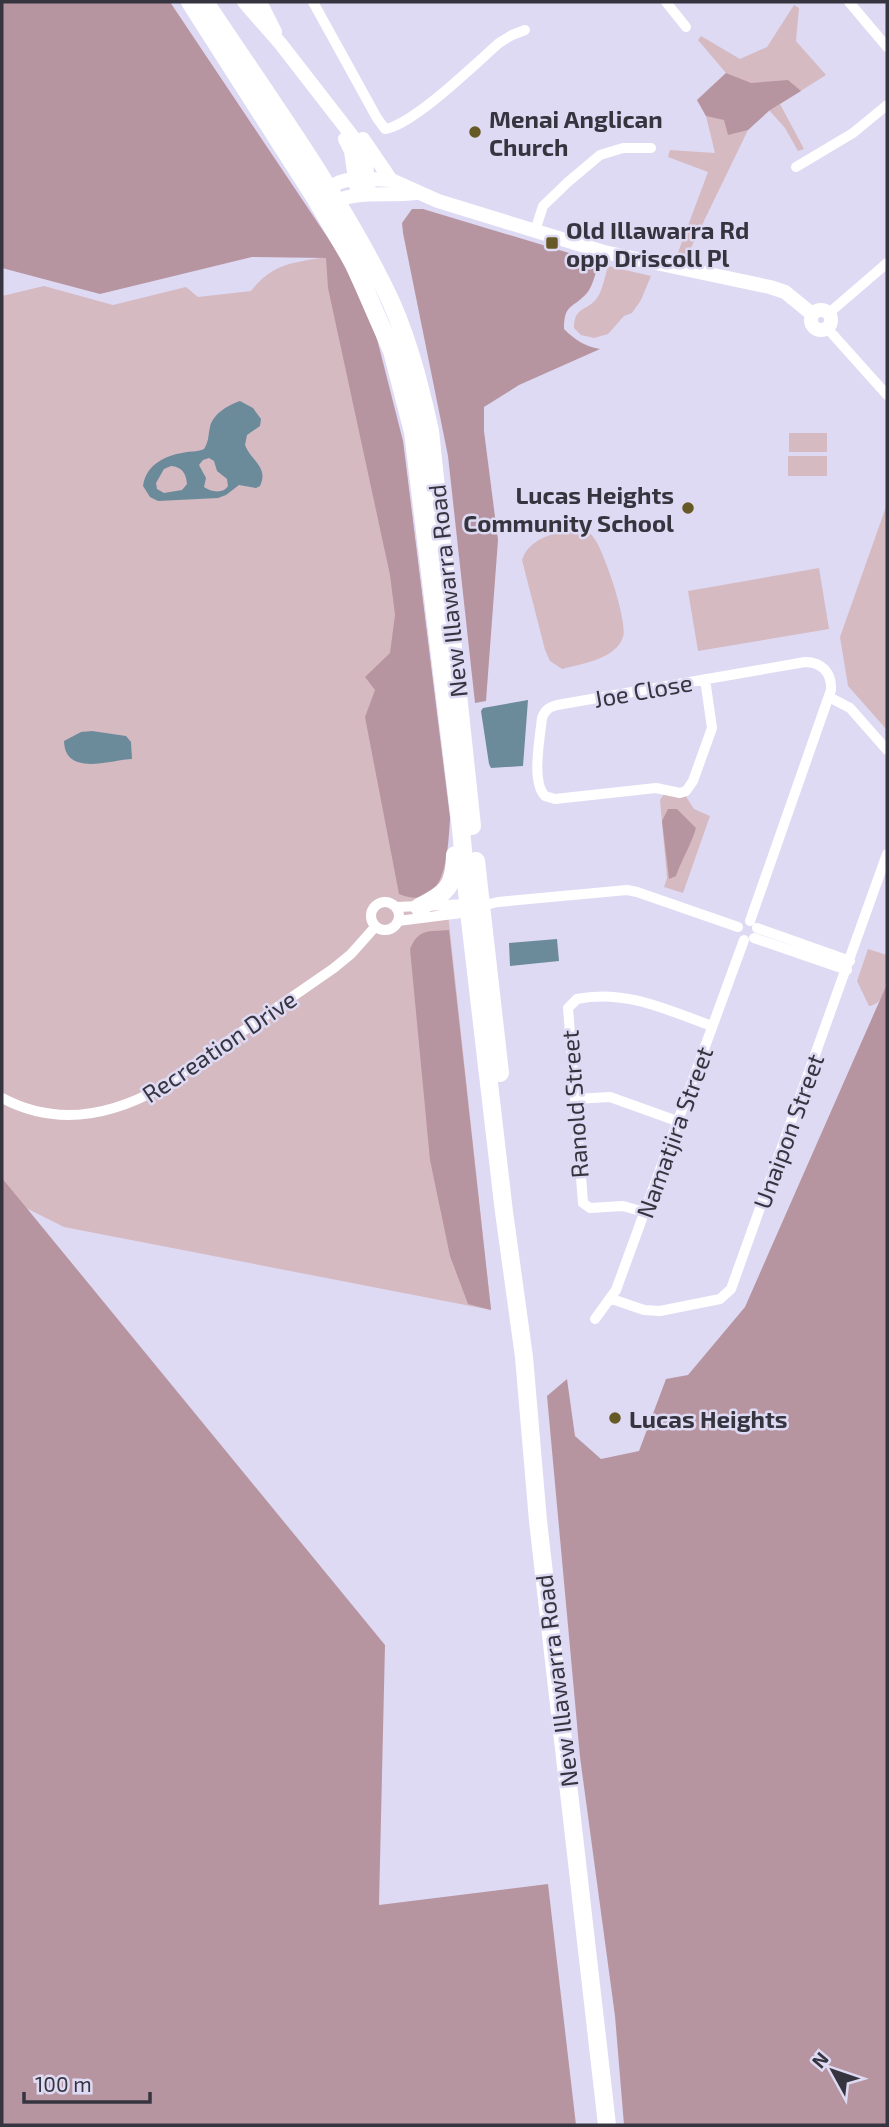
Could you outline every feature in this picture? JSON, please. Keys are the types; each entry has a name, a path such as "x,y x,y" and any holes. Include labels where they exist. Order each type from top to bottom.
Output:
{"highway":[{"name":"New Illawarra Road","path":"190,2 384,286 405,337 421,387 430,431 472,907"},
{"name":"New Illawarra Road","path":"205,2 324,198 380,320 398,371 413,432 461,829 506,1129 511,1212 509,1237 524,1357 537,1510 607,2125"},
{"path":"419,907 436,899 449,887 455,870 455,854 461,829"}],"street":[{"path":"244,2 339,117 362,152 362,186"},
{"path":"252,2 257,9 259,21"},
{"path":"260,2 280,43"},
{"path":"313,2 377,118 386,129 404,121 499,43 525,30"},
{"path":"666,2 686,27"},
{"path":"849,2 887,47"},
{"path":"796,167 853,133 887,105"},
{"path":"339,117 358,131 391,180 418,193 604,252 785,292 813,314 820,310 887,395"},
{"path":"535,231 543,206 600,156 623,148 651,148"},
{"path":"324,198 391,180"},
{"path":"362,186 399,195 418,193"},
{"path":"828,320 887,263"},
{"name":"Joe Close","path":"705,679 712,728 693,781 686,791 680,793 656,788 555,799 545,796 539,787 538,775 542,719 547,709 557,705 705,679 805,662 817,663 827,671"},
{"name":"Namatjira Street","path":"595,1320 612,1299 712,1026 751,932 829,696 831,684 827,671"},
{"path":"829,696 850,708 887,750"},
{"name":"Unaipon Street","path":"612,1299 652,1311 720,1299 728,1293 849,966 887,854"},
{"path":"398,921 557,895 626,890 738,927 741,922 751,932 849,966"},
{"path":"396,907 398,921 394,928 387,931 375,928 370,916 373,907 385,902 396,907 472,907"},
{"name":"Recreation Drive","path":"2,1098 25,1108 77,1115 106,1112 137,1101 162,1087 334,968 375,928"},
{"name":"Ranold Street","path":"645,1212 623,1206 594,1208 586,1206 582,1198 567,1013 573,1001 604,995 630,998 712,1026"},
{"path":"575,1099 610,1097 677,1121"}],"shaded area":[{"path":"2,2 170,2 338,253 374,327 403,441 450,818 442,875 436,887 427,895 415,898 399,894 365,717 375,690 365,677 390,653 395,615 390,575 328,288 326,258 252,257 100,294 2,268"},
{"path":"794,5 799,8 796,41 826,75 780,104 804,149 798,151 785,128 769,110 748,130 687,256 677,255 708,172 668,157 670,150 715,153 706,116 697,100 726,73 698,40 701,36 740,59 767,47"},
{"path":"726,73 751,83 788,80 801,91 770,110 748,130 728,135 724,120 706,116 697,100"},
{"path":"412,209 423,209 599,262 589,290 568,310 564,329 580,342 600,349 519,385 484,407 484,431 498,540 486,701 475,703 448,456 403,233 402,223"},
{"path":"326,257 403,441 450,818 444,877 491,1310 64,1227 26,1208 2,1178 2,296 44,286 113,305 186,287 198,297 251,291 275,270 293,263"},
{"path":"608,266 651,276 632,313 624,316 608,334 594,338 581,335 574,328 576,316 597,298"},
{"path":"789,433 827,433 827,452 789,452"},
{"path":"788,456 827,456 827,476 788,476"},
{"path":"887,504 887,730 848,686 840,637"},
{"path":"575,529 586,531 598,545 619,603 624,629 623,637 613,651 562,669 550,661 545,650 522,560 536,541"},
{"path":"819,568 829,629 698,651 688,591"},
{"path":"664,794 685,795 694,809 710,816 683,893 664,887 667,878 660,800"},
{"path":"668,809 677,809 696,828 676,876 669,879 662,821"},
{"path":"449,930 491,1310 468,1304 450,1256 430,1160 410,949 421,934"},
{"path":"868,949 887,955 886,987 876,1004 869,1006 857,981"},
{"path":"887,984 887,2125 624,2125 615,2016 580,1757 547,1396 567,1379 575,1436 601,1459 639,1451 666,1379 688,1375 745,1307"},
{"path":"2,1178 385,1645 379,1905 548,1884 576,2125 2,2125"}],"water":[{"path":"240,401 253,408 261,419 260,426 247,435 245,445 261,469 260,486 256,488 239,485 218,498 158,501 150,497 143,486 153,466 172,455 204,449 214,418","holes":["209,458 214,461 217,471 227,479 228,486 223,490 213,491 204,487 206,478 199,465","171,466 183,471 187,484 182,490 164,493 157,489 156,483 164,469"]},
{"path":"528,700 523,766 491,768 481,711 483,708"},
{"path":"81,732 126,736 131,742 132,759 92,764 73,759 66,752 64,741"},
{"path":"557,939 559,961 510,966 509,943"}],"place":[{"name":"Menai Anglican Church","path":"475,132"},
{"name":"Old Illawarra Rd opp Driscoll Pl","path":"552,243"},
{"name":"Lucas Heights Community School","path":"688,508"},
{"name":"Lucas Heights","path":"615,1418"}]}
